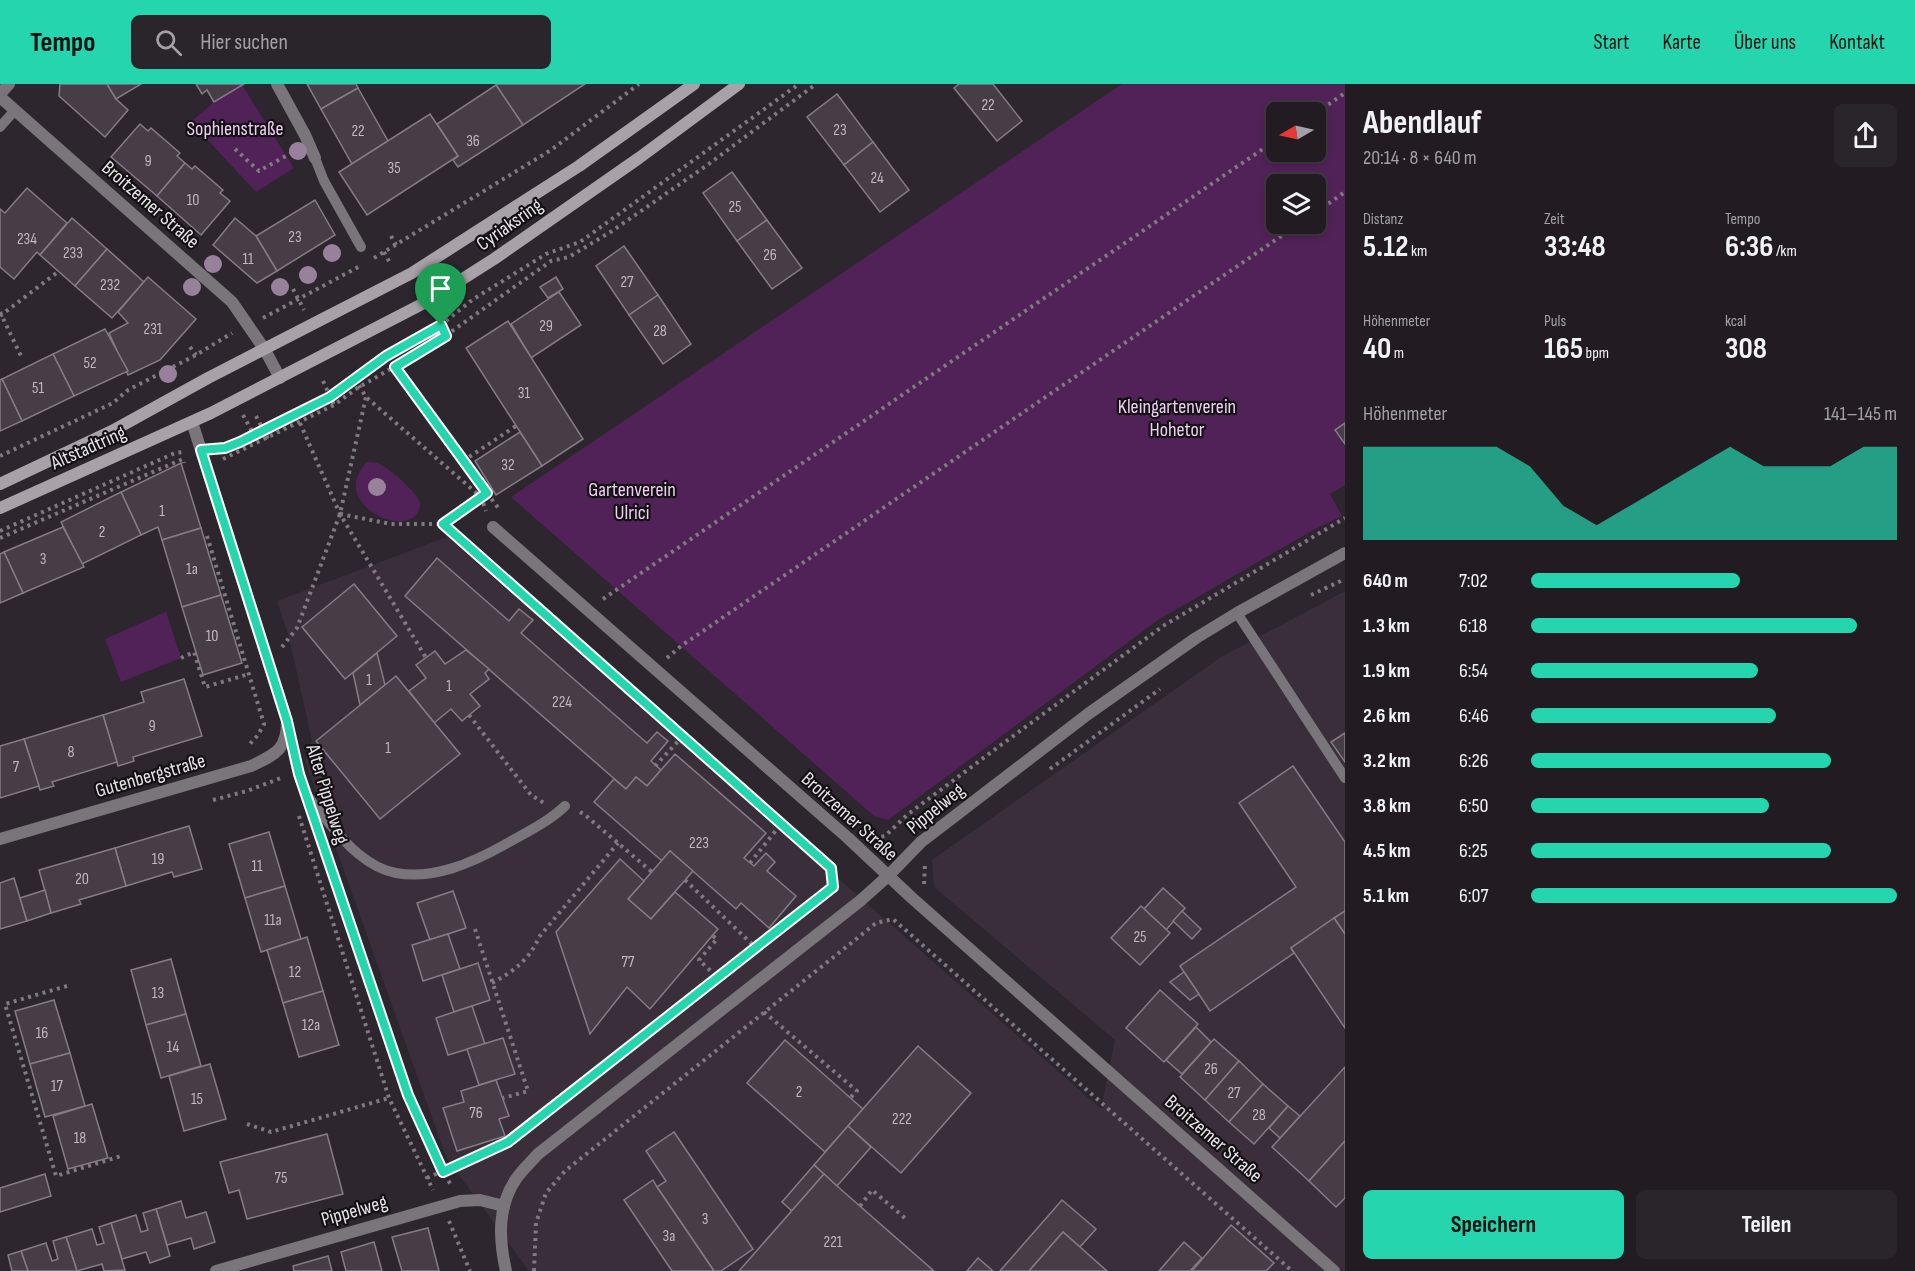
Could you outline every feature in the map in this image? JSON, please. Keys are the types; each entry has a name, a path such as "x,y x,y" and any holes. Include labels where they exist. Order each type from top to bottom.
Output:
{"main road":[{"name":"Cyriaksring","path":"182,392 424,266 579,166 694,84"},
{"name":"Cyriaksring","path":"192,422 405,314 454,286 639,158 739,84"},
{"name":"Altstadtring","path":"0,484 112,431 182,392"},
{"name":"Altstadtring","path":"0,508 192,422"}],"street":[{"path":"0,95 9,84"},
{"path":"277,84 315,158"},
{"name":"Broitzemer Straße","path":"0,95 232,302 265,350 280,378"},
{"name":"Alter Pippelweg","path":"192,422 287,721"},
{"name":"Broitzemer Straße","path":"493,527 848,838 1334,1271"},
{"name":"Pippelweg","path":"506,1271 500,1231 504,1206 516,1180 538,1154 860,901 921,842 1088,714 1196,638 1345,553"},
{"name":"Gutenbergstraße","path":"0,839 251,766 279,750 287,738 287,721"},
{"name":"Pippelweg","path":"216,1271 442,1205 480,1200 504,1206"}],"lane":[{"path":"0,127 15,110"},
{"path":"315,158 324,181 361,247"},
{"path":"1237,613 1345,778"},
{"name":"Alter Pippelweg","path":"287,721 305,793 339,836 365,860 394,873 419,874 452,868 488,854 552,818 565,806"}],"path":[{"path":"384,252 551,150 639,84"},
{"path":"0,531 175,453 225,448 240,442 330,397 386,356 429,333 472,300 546,254 580,242 799,84"},
{"path":"223,459 334,405 446,336 551,261 569,257 621,224 706,166 816,84"},
{"path":"1326,106 1345,93"},
{"path":"617,589 1266,147"},
{"path":"234,149 259,171 292,153"},
{"path":"1326,205 1345,192"},
{"path":"681,646 1284,234"},
{"path":"391,236 396,245"},
{"path":"0,456 113,403 128,390 196,356 371,260 377,267"},
{"path":"21,356 0,314 59,271"},
{"path":"293,289 306,314"},
{"path":"441,325 446,336"},
{"path":"190,347 196,356"},
{"path":"340,514 391,524 443,524 487,493 395,367"},
{"path":"356,379 366,397 481,497 493,527"},
{"path":"323,381 334,405"},
{"path":"283,645 297,628 340,514 366,397"},
{"path":"256,416 268,439"},
{"path":"300,423 340,514 426,658"},
{"path":"463,461 516,426"},
{"path":"240,442 244,450"},
{"path":"0,538 183,459 186,471"},
{"path":"868,834 873,838 885,836 907,814 1163,626 1345,518"},
{"path":"427,1178 508,1142 833,887 831,868 443,524"},
{"path":"204,527 264,724 248,746 241,749"},
{"path":"181,658 194,652 205,687 249,674"},
{"path":"1049,770 1167,682"},
{"path":"656,766 682,737"},
{"path":"213,800 247,791 287,776"},
{"path":"298,813 389,1098 442,1205 470,1271"},
{"path":"750,862 782,824"},
{"name":"Alter Pippelweg","path":"321,837 408,1095 443,1172"},
{"path":"492,983 506,976 533,953 539,937 618,843"},
{"path":"924,884 926,861"},
{"path":"685,880 755,947"},
{"path":"534,1271 536,1223 546,1193 565,1171 876,923 893,919 1292,1271"},
{"path":"475,929 528,1091 503,1098"},
{"path":"713,936 717,939 699,960 717,977"},
{"path":"67,986 5,1004 56,1176 121,1156"},
{"path":"764,1012 857,1091 850,1098"},
{"path":"247,1124 271,1132 389,1098"},
{"path":"860,1206 872,1190 906,1219"}],"shaded area":[{"path":"447,537 798,847 815,858 1101,1109 1115,1040 934,887 932,860 1221,657 1345,591 1345,1271 529,1271 446,1157 305,761 312,741 289,637 277,601"}],"green space":[{"name":"Kleingartenverein Hohetor","path":"1122,84 1345,84 1345,485 1330,494 1342,516 1313,530 1158,620 888,820 874,816 511,497"},
{"name":"Sophienstraße","path":"242,85 294,168 256,192 191,122 214,102"},
{"path":"367,462 381,465 401,480 418,498 420,505 418,512 410,519 398,521 385,519 362,503 356,490 357,477"},
{"path":"166,612 181,658 121,682 105,639"}],"building":[{"path":"60,84 107,84 116,99 128,110 105,137 59,96"},
{"path":"107,84 141,84 116,99"},
{"path":"196,84 244,84 214,102 207,90 202,94"},
{"path":"307,84 356,84 358,88 321,109"},
{"path":"585,84 523,125 496,85"},
{"path":"959,84 993,84 1022,121 997,141 954,88"},
{"path":"496,85 523,125 458,167 453,160 458,156 437,124"},
{"path":"358,88 388,141 352,164 321,109"},
{"path":"837,94 873,142 844,165 807,117"},
{"path":"430,114 458,156 367,215 339,172"},
{"path":"140,124 148,131 151,128 180,153 177,156 185,163 157,196 111,157"},
{"path":"873,142 909,190 880,212 844,165"},
{"path":"185,163 192,169 195,166 223,190 220,193 230,201 201,235 157,196"},
{"path":"732,172 767,220 737,241 703,193"},
{"path":"27,188 67,223 40,255 37,252 14,279 0,267 0,209 5,213"},
{"path":"315,200 335,235 277,271 256,236"},
{"path":"72,218 107,249 75,286 40,255"},
{"path":"235,218 256,236 277,271 257,283 213,245"},
{"path":"767,220 802,268 772,289 737,241"},
{"path":"624,246 658,295 629,315 596,266"},
{"path":"107,249 144,282 112,318 75,286"},
{"path":"148,277 196,319 160,360 128,375 109,333 128,323 118,312"},
{"path":"556,277 563,289 548,298 540,287"},
{"path":"559,292 581,325 531,358 511,324"},
{"path":"658,295 691,344 663,364 629,315"},
{"path":"508,321 583,439 542,466 466,348"},
{"path":"105,329 128,371 74,396 53,354"},
{"path":"53,354 74,396 22,421 2,379"},
{"path":"2,379 22,421 0,431 0,380"},
{"path":"1345,423 1345,444 1335,430"},
{"path":"520,432 542,466 496,495 475,461"},
{"path":"181,463 201,528 162,540 158,527 141,535 121,492"},
{"path":"121,492 141,535 82,564 61,522"},
{"path":"63,527 84,567 23,593 4,552"},
{"path":"201,528 221,595 182,607 162,540"},
{"path":"4,552 23,593 0,603 0,554"},
{"path":"437,558 509,621 519,609 533,620 521,633 647,743 657,732 668,741 651,761 661,770 647,786 636,777 626,789 405,596"},
{"path":"354,584 397,636 345,679 302,627"},
{"path":"221,595 242,663 203,675 182,607"},
{"path":"466,650 489,669 485,673 489,679 470,694 480,706 462,721 451,709 434,723 409,691 426,678 416,665 435,651 445,664"},
{"path":"377,653 385,685 360,705 353,673"},
{"path":"396,676 460,754 380,819 316,741"},
{"path":"184,679 202,736 133,757 134,761 118,766 103,715 144,702 141,692"},
{"path":"103,715 117,762 52,782 54,786 40,790 24,739"},
{"path":"1345,733 1345,762 1331,742"},
{"path":"24,739 39,786 0,798 0,746"},
{"path":"675,754 766,833 744,858 754,866 766,853 775,862 767,871 796,896 769,928 741,903 736,909 670,851 662,861 594,802 614,779 626,789 636,777 647,786"},
{"path":"1293,766 1345,842 1345,911 1291,948 1294,953 1210,1011 1180,966 1296,887 1239,803"},
{"path":"189,826 202,869 174,877 172,872 126,886 115,848"},
{"path":"269,832 285,886 245,898 229,844"},
{"path":"115,848 126,886 79,900 81,904 51,913 39,870"},
{"path":"670,851 693,871 651,919 628,899"},
{"path":"620,859 644,881 628,899 651,919 675,892 718,929 650,1009 627,987 590,1034 556,932"},
{"path":"14,878 27,921 0,929 0,883"},
{"path":"285,886 301,939 261,952 245,898"},
{"path":"1163,888 1185,908 1166,930 1144,909"},
{"path":"45,890 51,913 27,921 20,898"},
{"path":"453,891 466,928 430,940 417,903"},
{"path":"1141,906 1170,933 1140,965 1111,938"},
{"path":"1182,911 1201,929 1192,939 1173,921"},
{"path":"1345,911 1345,934 1334,918"},
{"path":"1334,918 1345,934 1345,1028 1291,948"},
{"path":"448,934 460,969 423,981 412,945"},
{"path":"307,937 323,991 283,1003 267,950"},
{"path":"171,959 186,1014 146,1025 131,970"},
{"path":"478,963 490,1000 454,1012 442,975"},
{"path":"1184,972 1199,994 1190,1000 1170,982"},
{"path":"1160,990 1198,1024 1164,1062 1126,1028"},
{"path":"323,991 339,1045 299,1057 283,1003"},
{"path":"54,1000 70,1053 30,1064 15,1011"},
{"path":"472,1006 485,1044 448,1055 436,1018"},
{"path":"186,1014 201,1066 161,1078 146,1025"},
{"path":"1196,1027 1211,1042 1182,1074 1166,1060"},
{"path":"503,1038 515,1074 479,1085 467,1049"},
{"path":"1214,1039 1239,1061 1205,1100 1180,1077"},
{"path":"785,1040 863,1109 825,1152 747,1083"},
{"path":"918,1046 971,1093 901,1173 848,1126"},
{"path":"70,1053 85,1106 45,1117 30,1064"},
{"path":"1239,1061 1263,1084 1229,1122 1205,1100"},
{"path":"210,1064 226,1119 184,1131 169,1076"},
{"path":"1345,1067 1345,1141 1309,1181 1272,1147"},
{"path":"496,1080 509,1116 499,1119 505,1136 457,1151 443,1108 464,1102 461,1091"},
{"path":"1263,1084 1288,1106 1254,1144 1229,1122"},
{"path":"92,1104 108,1158 68,1169 53,1116"},
{"path":"1288,1106 1300,1116 1280,1138 1269,1128"},
{"path":"848,1126 871,1147 837,1186 814,1165"},
{"path":"674,1132 753,1249 721,1271 714,1271 657,1187 666,1181 646,1151"},
{"path":"327,1134 343,1194 247,1219 239,1190 229,1193 220,1162"},
{"path":"1345,1141 1345,1198 1336,1207 1309,1181"},
{"path":"814,1165 824,1174 792,1211 782,1202"},
{"path":"45,1174 51,1196 0,1212 0,1188"},
{"path":"824,1174 837,1186 934,1271 739,1271"},
{"path":"653,1180 714,1271 672,1271 624,1200"},
{"path":"1062,1200 1096,1229 1080,1247 1063,1232 1029,1271 1000,1271"},
{"path":"181,1201 186,1218 206,1212 215,1242 194,1249 191,1238 167,1245 156,1209"},
{"path":"156,1209 170,1256 150,1263 146,1252 122,1259 111,1223 136,1215 141,1232 148,1230 143,1213"},
{"path":"111,1223 125,1270 104,1271 102,1264 77,1271 66,1237 92,1229 97,1245 104,1243 99,1227"},
{"path":"1231,1225 1274,1263 1266,1271 1192,1271"},
{"path":"428,1228 439,1271 402,1271 392,1237"},
{"path":"1063,1232 1080,1247 1107,1271 1029,1271"},
{"path":"66,1237 77,1271 28,1271 21,1251 46,1243 52,1261 58,1259 53,1241"},
{"path":"374,1242 382,1271 346,1271 341,1252"},
{"path":"1184,1242 1202,1258 1190,1271 1159,1271"},
{"path":"21,1251 28,1271 12,1271 8,1255"},
{"path":"328,1256 332,1271 294,1271 293,1266"},
{"path":"978,1258 993,1271 967,1271"}],"route":[{"path":"441,325 446,336 395,367 487,493 443,524 483,562 831,868 833,887 508,1142 443,1172 408,1095 299,774 287,721 201,450 225,448 240,442 330,397 386,356 441,325"}],"park label":[{"name":"Gartenverein Ulrici","path":"632,500"}]}
